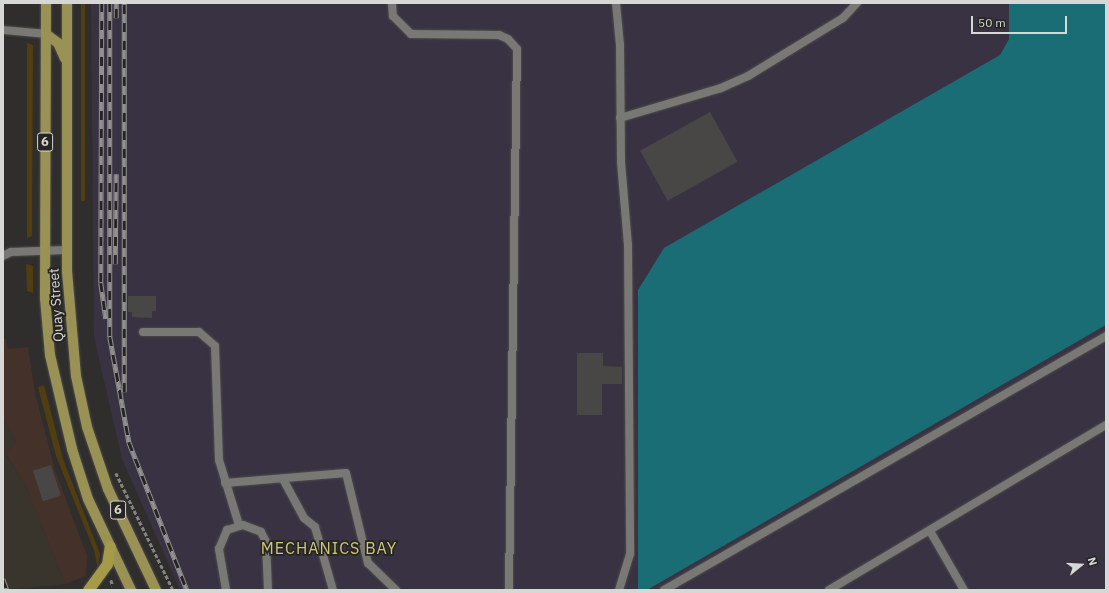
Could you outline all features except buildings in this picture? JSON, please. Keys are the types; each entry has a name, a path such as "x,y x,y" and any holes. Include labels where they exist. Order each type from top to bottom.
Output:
{"highway":[{"path":"88,590 107,564 110,546"}],"main road":[{"name":"Quay Street","path":"46,3 46,322 58,397 88,499 131,590"},
{"name":"Quay Street","path":"67,3 66,250 73,350 87,427 108,489 156,590"},
{"path":"46,34 58,43 67,63"}],"lane":[{"path":"392,3 393,16 411,34 498,35 508,39 517,49 519,70 509,590"},
{"path":"616,3 620,45 621,162 628,245 630,554 619,590"},
{"path":"620,118 721,88 748,76 843,18 857,3"},
{"path":"3,30 46,34"},
{"path":"3,256 11,252 66,250"},
{"path":"143,332 198,332 215,346 219,460 239,525"},
{"path":"664,590 1106,336"},
{"path":"829,590 1106,425"},
{"path":"225,483 346,473 368,563 396,590"},
{"path":"283,479 304,518 316,527 333,590"},
{"path":"226,590 219,549 227,530 239,525 254,528 266,542 268,590"},
{"path":"930,531 964,590"}],"path":[{"path":"115,470 173,590"},
{"path":"111,580 112,586"}],"shaded area":[{"path":"81,3 85,3 85,201 81,201"},
{"path":"91,3 1009,3 1009,39 1000,55 638,291 638,590 180,590 122,459 94,337"},
{"path":"27,43 33,45 32,236 27,238"},
{"path":"26,264 33,266 33,293 27,291"},
{"path":"1106,325 1106,590 647,590"},
{"path":"3,339 6,339 8,349 28,347 35,393 55,470 87,556 86,576 65,584 25,485 6,454 16,441 3,419"},
{"path":"44,385 63,459 100,554 98,569 94,550 56,456 38,387"},
{"path":"3,419 16,441 6,455 25,485 65,584 3,590"}],"water":[{"path":"1009,3 1106,3 1106,325 647,590 638,590 638,290 664,248 1000,55 1009,39"}],"railway":[{"path":"102,3 101,283 106,319"},
{"path":"110,3 110,337 129,442 187,590"},
{"path":"116,3 116,18"},
{"path":"124,3 124,392"},
{"path":"115,264 116,174"},
{"path":"3,579 7,590"}],"district":[{"name":"MECHANICS BAY","path":"329,548"}]}
